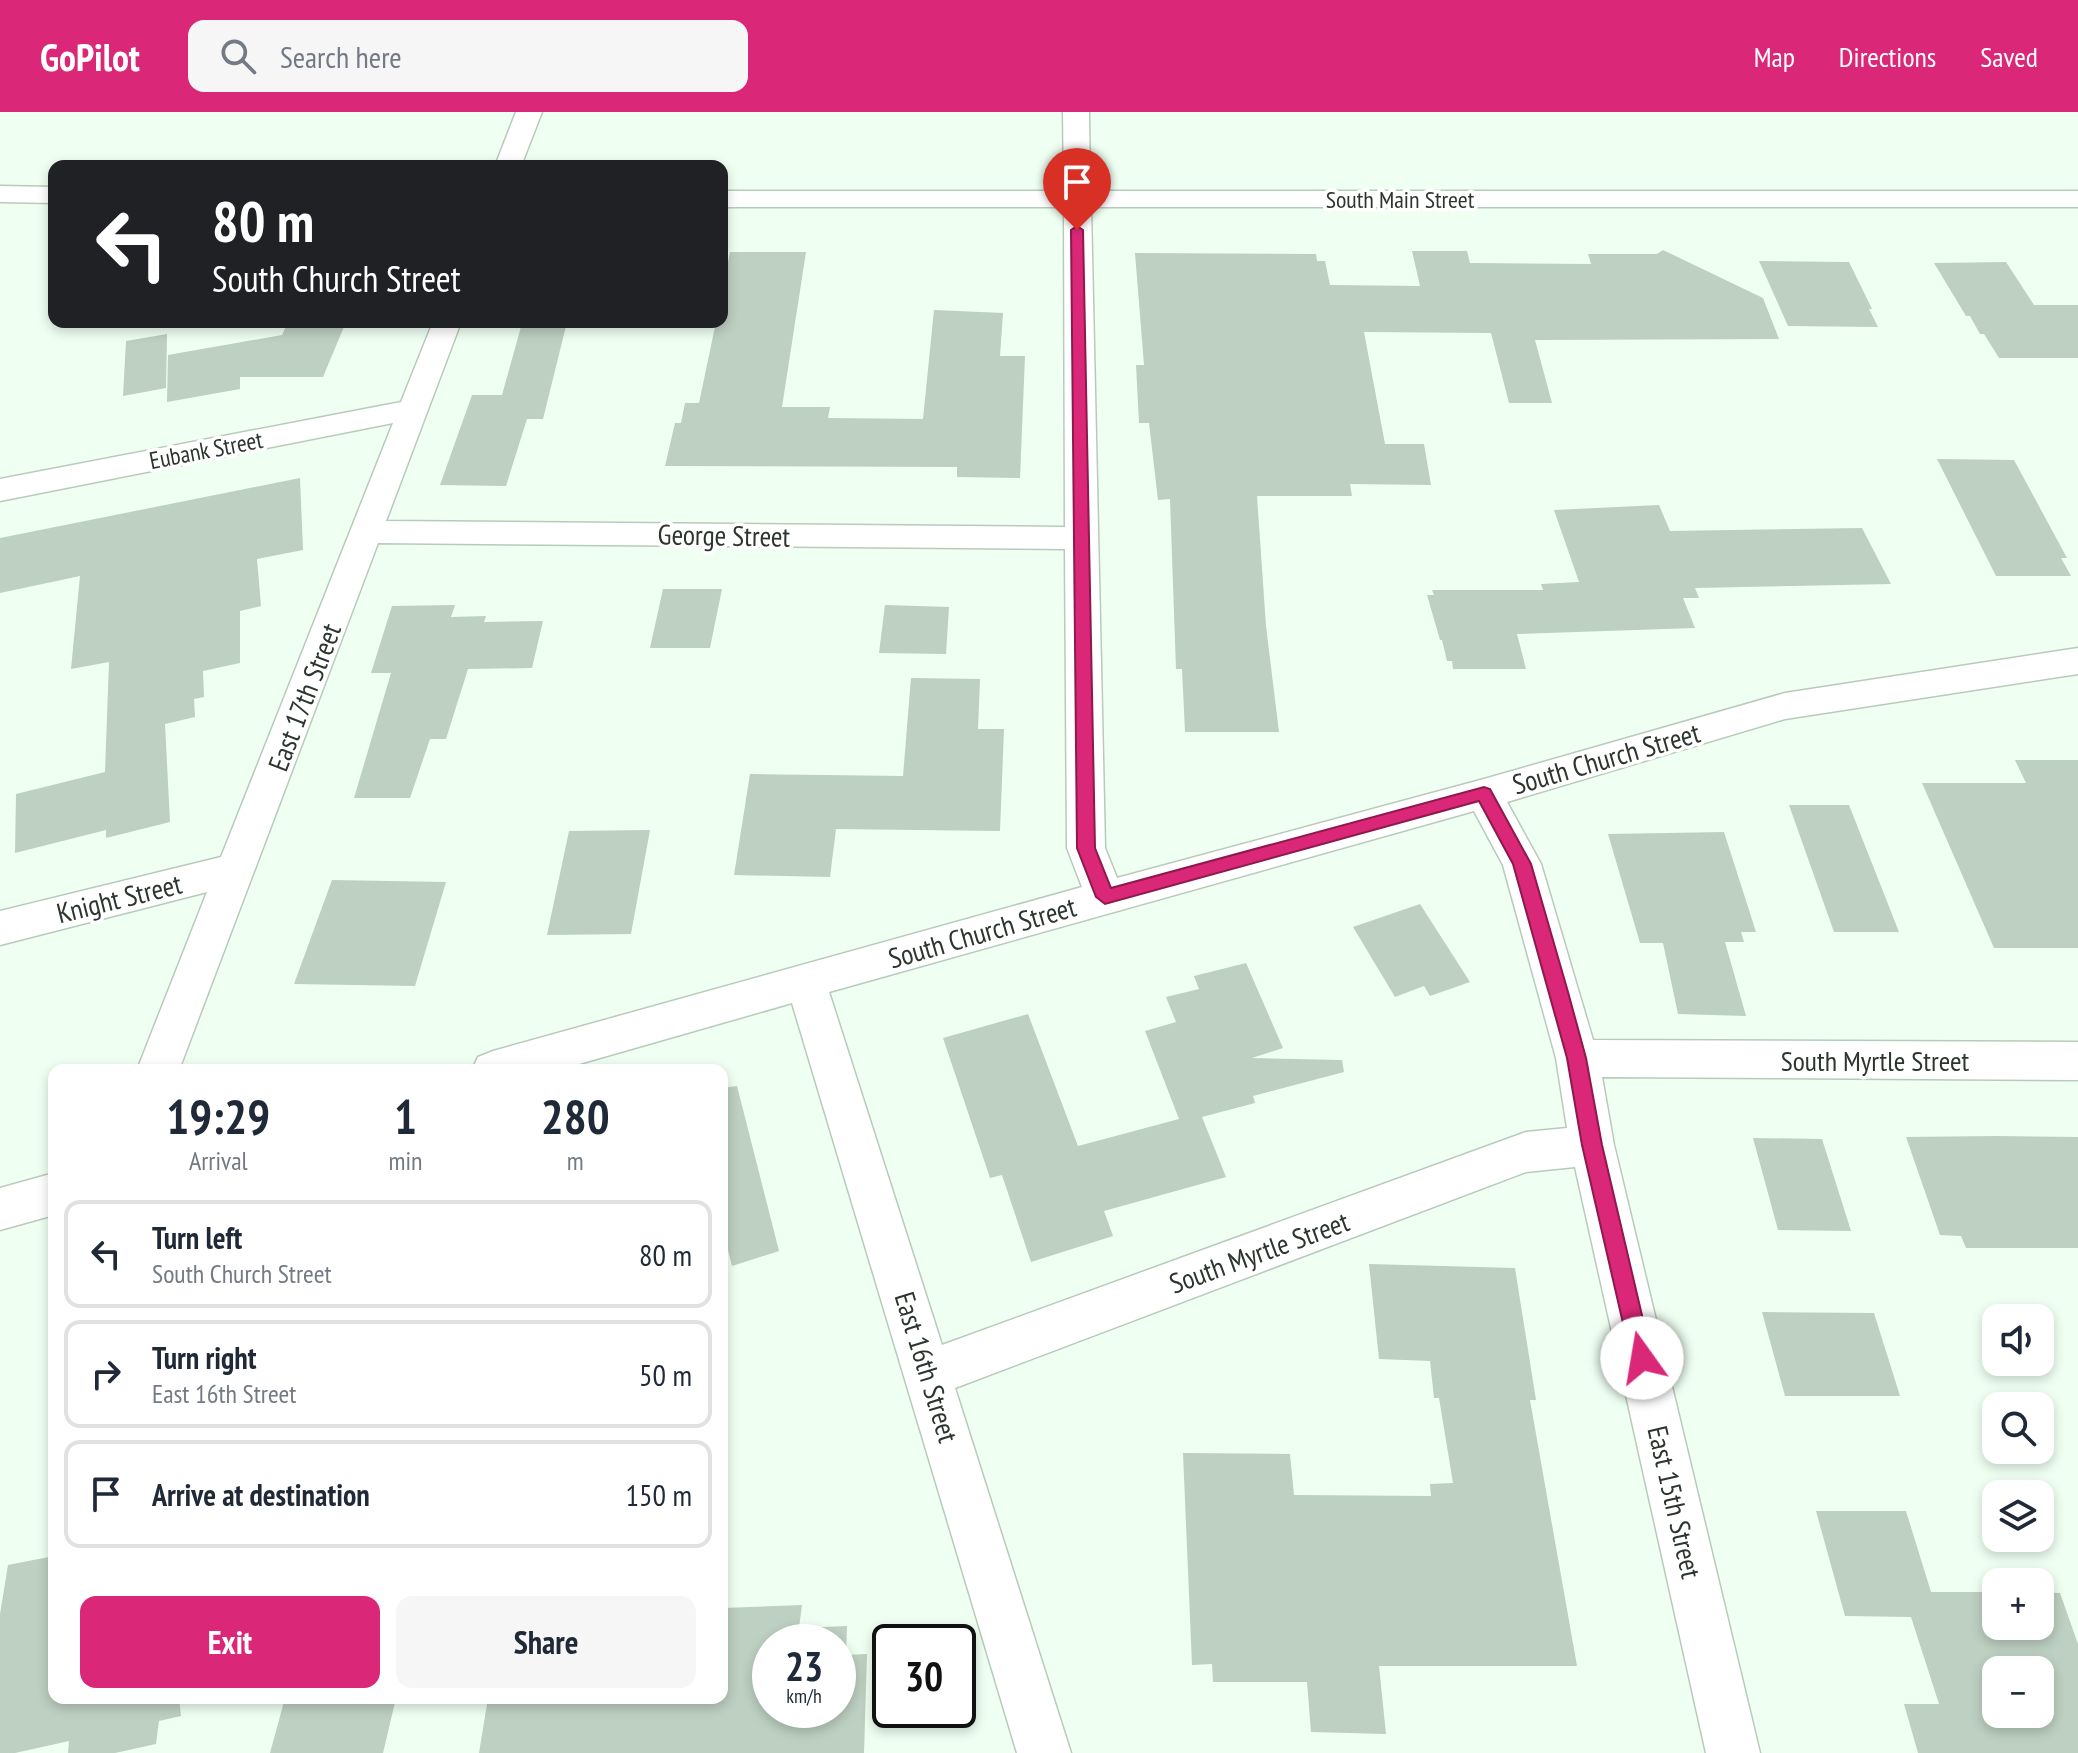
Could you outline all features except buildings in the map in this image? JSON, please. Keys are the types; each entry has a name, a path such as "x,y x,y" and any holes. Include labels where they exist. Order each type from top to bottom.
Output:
{"street":[{"path":"510,160 529,112"},
{"path":"1076,112 1086,848 1105,897"},
{"path":"0,194 48,195"},
{"name":"South Main Street","path":"728,199 2078,199"},
{"name":"East 17th Street","path":"160,1064 445,328"},
{"name":"Eubank Street","path":"0,490 411,410"},
{"name":"George Street","path":"368,532 1080,538"},
{"name":"South Church Street","path":"515,1064 1105,897 1484,794 1785,706 2078,661"},
{"name":"East 15th Street","path":"1484,794 1522,864 1577,1058 1592,1145 1733,1753"},
{"name":"Knight Street","path":"0,928 237,869"},
{"name":"East 16th Street","path":"806,983 1044,1753"},
{"name":"South Myrtle Street","path":"1577,1058 2078,1061"},
{"name":"South Myrtle Street","path":"929,1374 1526,1152 1592,1145"},
{"path":"0,1209 48,1196"}],"route":[{"path":"1077,230 1086,848 1105,897 1484,794 1522,864 1577,1058 1592,1145 1642,1358"}]}
